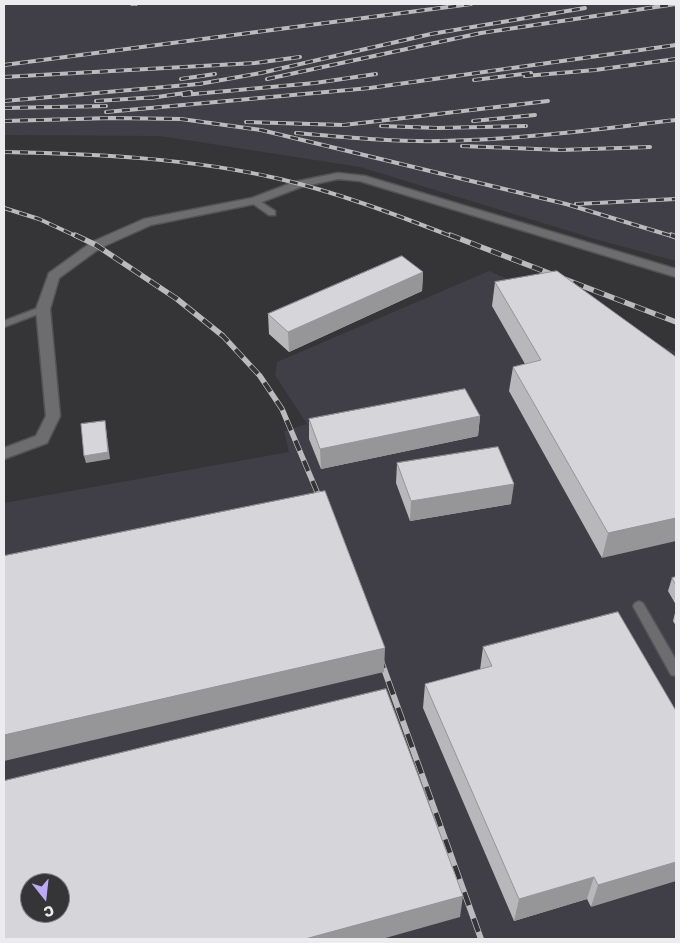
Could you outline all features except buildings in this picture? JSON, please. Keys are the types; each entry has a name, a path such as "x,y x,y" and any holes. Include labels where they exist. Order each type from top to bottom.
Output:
{"street":[{"path":"4,454 42,439 53,416 43,309 53,276 96,246 148,222 255,201 298,184 338,176 361,178 676,273"}],"lane":[{"path":"255,201 272,213"},
{"path":"4,324 43,309"},
{"path":"639,606 676,672"}],"shaded area":[{"path":"4,4 676,4 676,261 595,239 360,167 160,136 4,135"},
{"path":"489,271 676,352 676,939 4,939 4,503 289,452 284,431 307,424 275,375 277,362"}],"railway":[{"path":"4,65 471,4"},
{"path":"267,79 481,33 676,4"},
{"path":"4,101 199,84 261,73 431,34 585,8"},
{"path":"106,112 370,88 676,45"},
{"path":"4,77 255,63 300,57"},
{"path":"525,76 595,70 676,59"},
{"path":"474,80 531,73"},
{"path":"181,79 215,74"},
{"path":"183,95 315,83 376,74"},
{"path":"157,97 191,92"},
{"path":"96,101 157,97"},
{"path":"151,98 157,97"},
{"path":"246,122 344,125 548,101"},
{"path":"4,108 106,106"},
{"path":"473,121 535,115"},
{"path":"4,121 112,118 181,119 261,130 566,204 675,237"},
{"path":"296,133 404,141 500,139 676,120"},
{"path":"381,126 438,128 526,126"},
{"path":"462,146 561,150 650,147"},
{"path":"4,152 143,158 246,172 280,179 346,198 453,237"},
{"path":"576,204 676,199"},
{"path":"4,208 39,219 78,237"},
{"path":"75,235 96,245 177,299 223,336 260,376 282,409 323,506"},
{"path":"450,235 676,322"},
{"path":"671,235 676,237"},
{"path":"379,655 481,939"}]}
